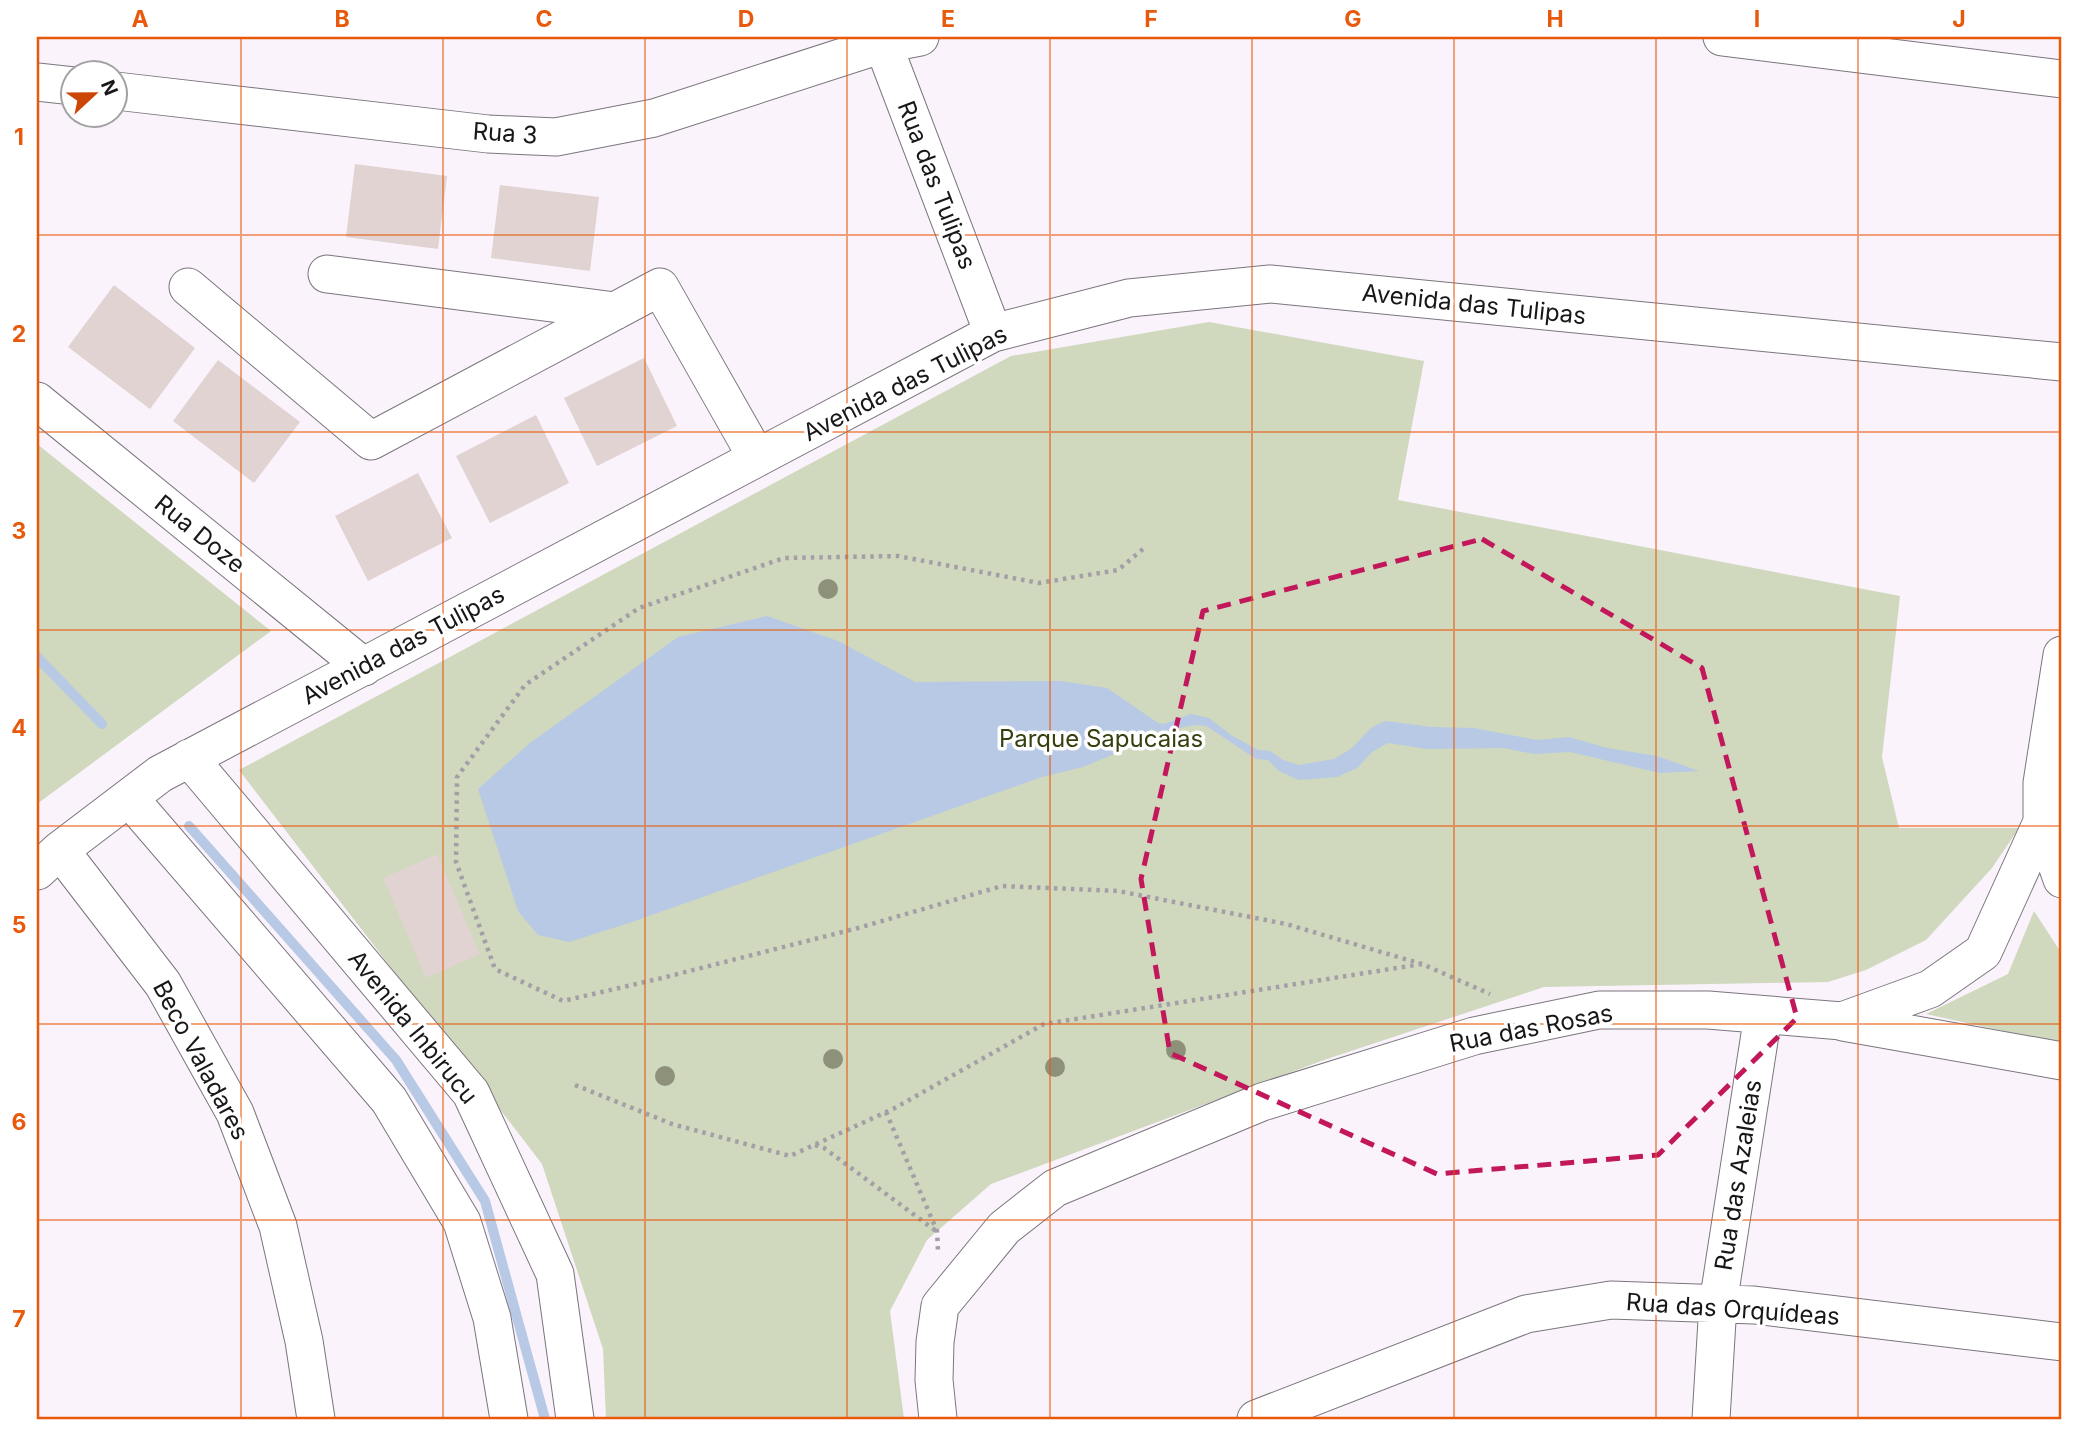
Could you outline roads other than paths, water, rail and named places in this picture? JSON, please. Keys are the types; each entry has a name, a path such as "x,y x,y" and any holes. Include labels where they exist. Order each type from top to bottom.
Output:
{"street":[{"name":"Rua 3","path":"130,93 488,134 556,136 654,118 884,40 920,37"},
{"path":"1722,37 2062,79"},
{"name":"Rua das Tulipas","path":"884,40 993,333"},
{"path":"37,82 60,84"},
{"path":"327,274 615,311"},
{"name":"Avenida das Tulipas","path":"48,861 174,766 993,333 1129,298 1270,284 2062,362"},
{"path":"188,287 371,441 660,287 757,458"},
{"name":"Rua Doze","path":"37,401 364,667"},
{"name":"Rua das Rosas","path":"938,1419 934,1380 940,1306 1004,1228 1055,1188 1262,1102 1474,1036 1599,1010 1708,1010 1842,1021 1930,989 1983,951 2042,822 2052,785 2062,655"},
{"name":"Avenida Inbirucu","path":"174,766 471,1093 555,1274 575,1419"},
{"path":"130,799 389,1100 462,1222 492,1318 509,1419"},
{"path":"2042,822 2062,879"},
{"name":"Beco Valadares","path":"48,861 163,984 236,1113 278,1226 304,1341 316,1419"},
{"name":"Rua das Azaleias","path":"1711,1419 1718,1304 1763,1016"},
{"path":"1842,1021 2062,1061"},
{"name":"Rua das Orquídeas","path":"1256,1419 1526,1314 1611,1300 1754,1306 2062,1342"}],"water":[{"path":"767,616 838,641 915,682 1061,681 1107,688 1158,723 1164,724 1191,714 1209,718 1231,735 1258,750 1270,751 1283,760 1299,765 1334,759 1352,748 1371,728 1385,721 1432,727 1474,728 1537,740 1569,737 1607,748 1657,756 1699,771 1660,773 1570,752 1534,754 1504,748 1427,749 1388,743 1372,752 1357,768 1337,777 1299,780 1279,771 1268,760 1256,759 1208,727 1200,725 1165,732 1151,729 1122,751 1083,767 1042,777 629,923 569,942 538,935 518,911 478,789 530,743 678,637"}],"waterway":[{"path":"37,657 102,724"},
{"path":"189,826 396,1060 485,1201 545,1419"}],"park label":[{"name":"Parque Sapucaias","path":"1101,738"}]}
